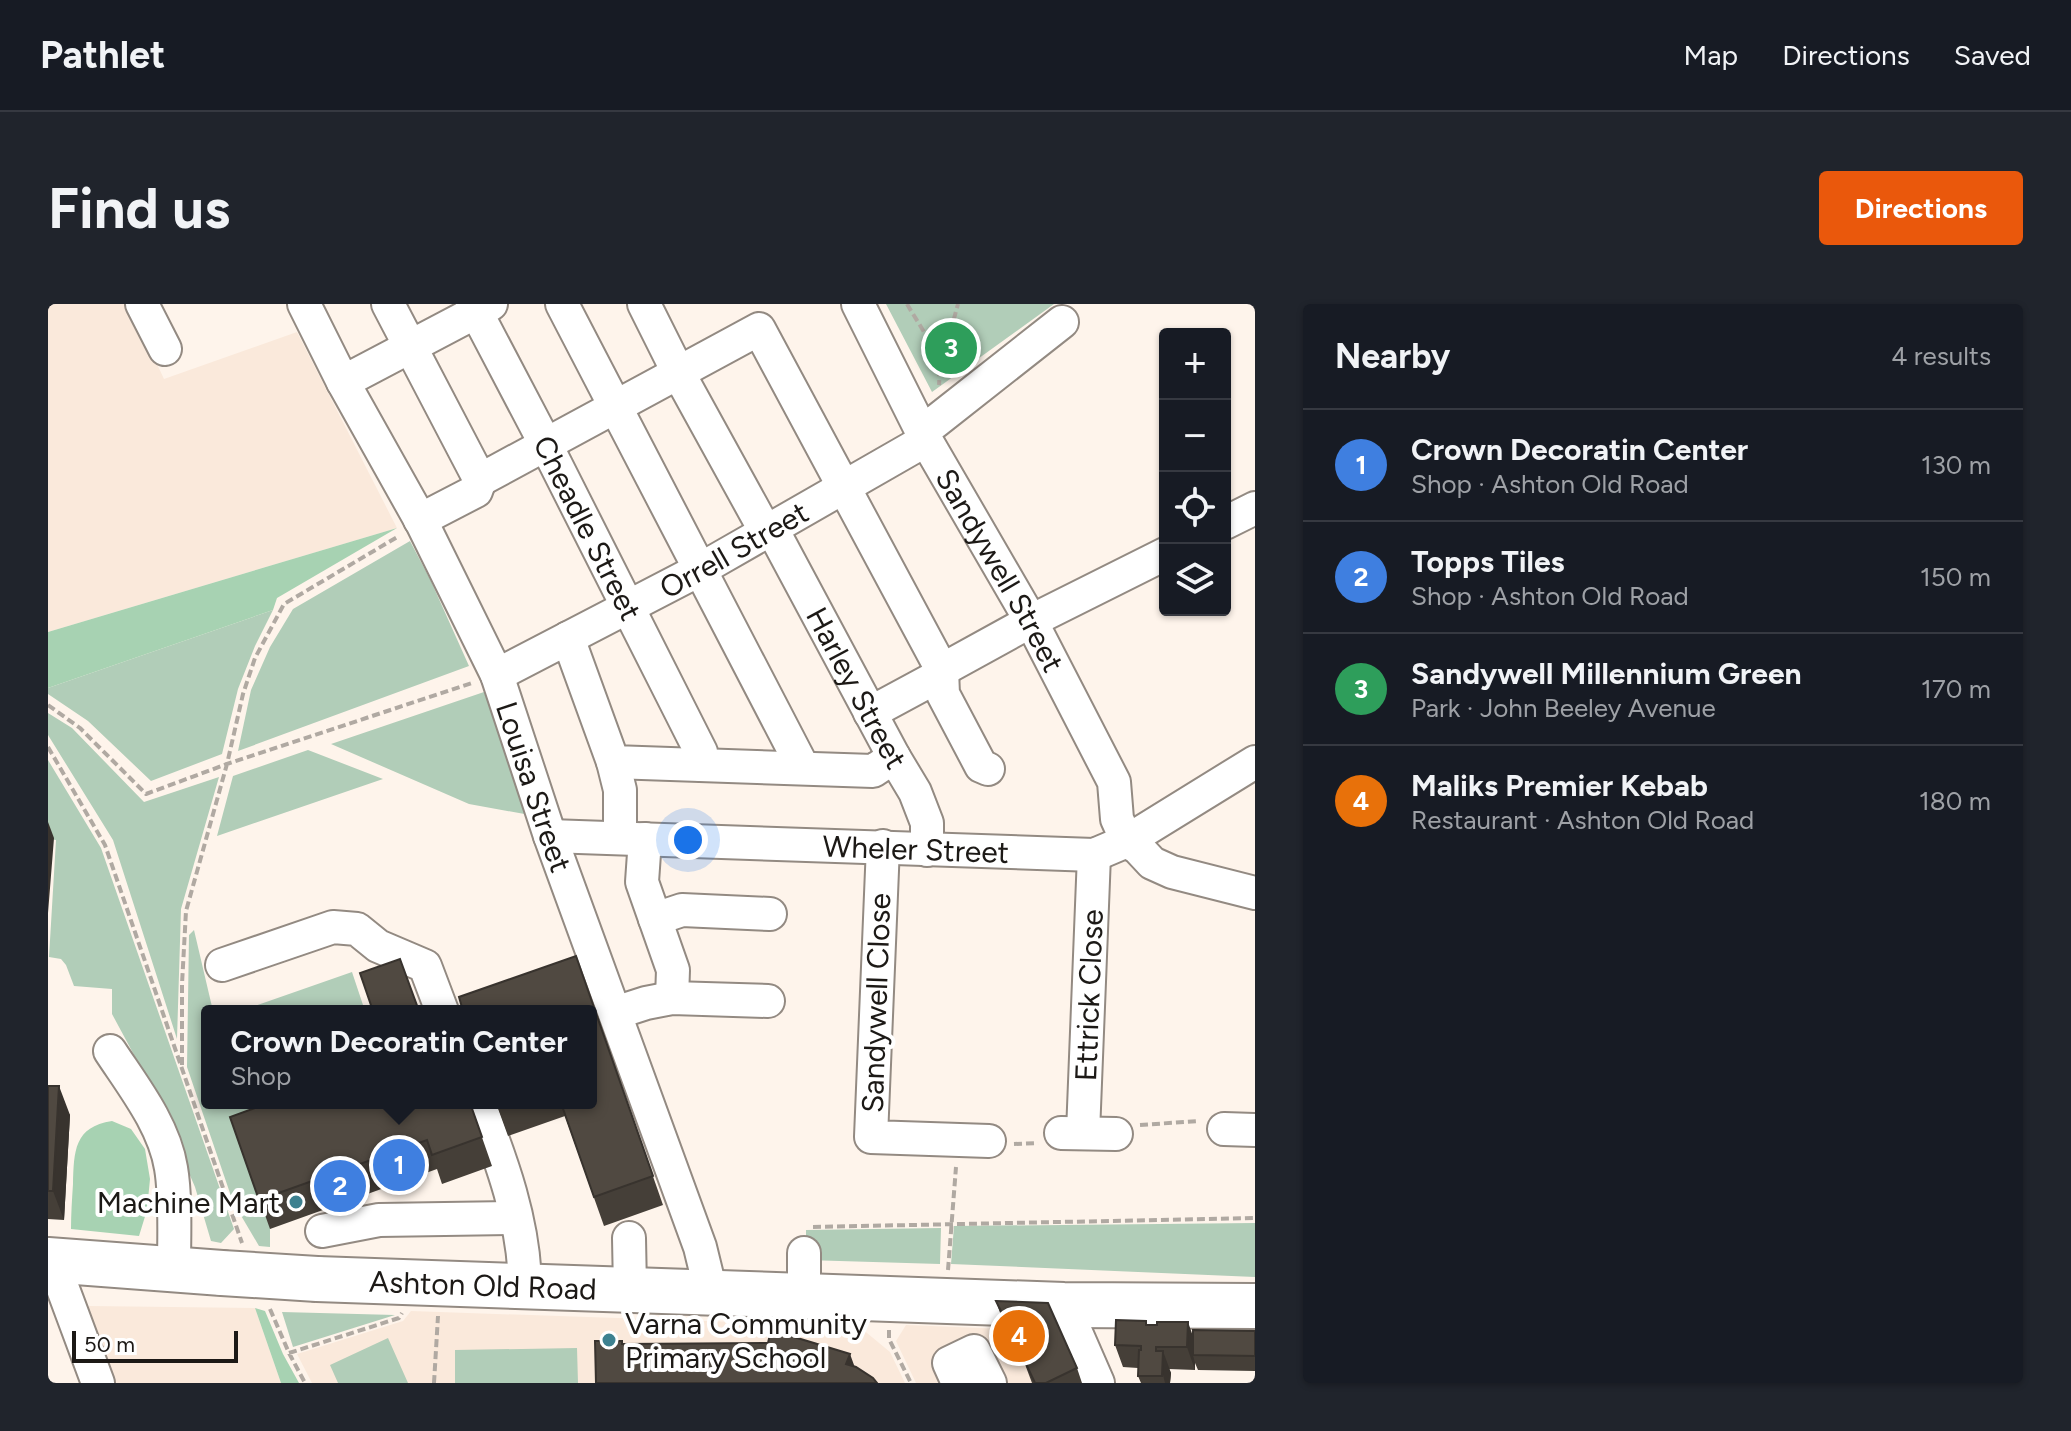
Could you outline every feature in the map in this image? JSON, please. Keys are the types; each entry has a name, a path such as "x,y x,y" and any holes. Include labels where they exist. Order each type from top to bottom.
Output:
{"highway":[{"name":"Ashton Old Road","path":"52,1260 174,1268 234,1262 317,1279 423,1294 525,1285 1064,1305 1255,1306"}],"street":[{"path":"142,304 165,349"},
{"name":"Louisa Street","path":"304,304 343,382 421,521 497,675 550,836 700,1247 711,1292"},
{"path":"388,304 480,480"},
{"path":"562,304 799,760 800,768"},
{"name":"Harley Street","path":"644,304 679,374 915,792 927,823 927,850"},
{"name":"Sandywell Street","path":"858,304 1031,621 1114,782 1117,819 1127,841"},
{"path":"343,382 480,306"},
{"name":"Cheadle Street","path":"480,306 701,758"},
{"path":"421,521 476,491 480,480 679,374 753,317 942,674 943,694 981,766 988,769"},
{"name":"Orrell Street","path":"497,675 701,569 844,487 927,431 1062,322"},
{"path":"1231,520 1255,508"},
{"path":"870,713 1031,621 1159,557"},
{"path":"568,638 613,762 642,882 673,970 672,998"},
{"path":"613,762 701,758 800,768 873,771 894,757"},
{"name":"Wheler Street","path":"550,836 1094,855 1127,841 1255,762"},
{"path":"1127,841 1152,863 1172,872 1255,893"},
{"name":"Sandywell Close","path":"883,846 857,1137 974,1140"},
{"name":"Ettrick Close","path":"1072,1133 1094,855"},
{"path":"655,919 682,910 770,914"},
{"path":"222,965 333,927 357,929 378,946 425,966 440,1005"},
{"path":"615,1013 672,998 768,1001"},
{"path":"110,1051 140,1095 160,1134 171,1166 174,1268"},
{"path":"481,1109 504,1167 525,1258 525,1285"},
{"path":"1072,1133 1116,1134"},
{"path":"322,1231 379,1220 516,1218"},
{"path":"629,1238 630,1289"},
{"path":"804,1253 804,1296"},
{"path":"52,1260 98,1383"},
{"path":"1064,1305 1098,1383"},
{"path":"958,1383 949,1363 974,1351 990,1383"}],"path":[{"path":"907,304 941,368"},
{"path":"927,431 958,304"},
{"path":"182,1068 186,911 255,658 284,604 421,521"},
{"path":"48,705 80,728 146,794 227,764 497,675"},
{"path":"48,747 105,845 236,1230 234,1262"},
{"path":"1116,1134 1127,1124 1206,1121 1239,1130"},
{"path":"947,1272 952,1224 974,1140 1003,1144 1043,1143 1072,1133"},
{"path":"804,1253 805,1227 1255,1218"},
{"path":"289,1353 399,1318 406,1305 423,1294 436,1336 434,1383"},
{"path":"270,1309 305,1383"},
{"path":"889,1322 889,1339 911,1383"}],"shaded area":[{"path":"48,304 129,304 164,379 297,332 397,528 48,632"},
{"path":"89,1306 255,1308 281,1383 108,1383 86,1329"},
{"name":"Varna Community Primary School","path":"411,1311 861,1328 890,1352 905,1383 312,1383 297,1354 403,1321"},
{"name":"Varna Community Primary School","path":"906,1325 1059,1331 1082,1383 916,1383 896,1341"}],"green space":[{"path":"886,304 1054,304 932,392"},
{"path":"397,528 277,598 273,610 48,688 48,632"},
{"path":"410,541 469,666 238,751 251,690 270,647 293,609"},
{"path":"273,610 238,689 222,754 151,781 88,721 48,694 48,688"},
{"path":"484,692 530,815 469,804 331,744"},
{"path":"48,713 72,728 144,802 219,777 181,909 177,1039 113,840 48,735"},
{"path":"308,750 383,779 217,836 233,776"},
{"path":"48,760 101,848 234,1229 221,1243 211,1241 195,1187 154,1092 112,1014 112,989 74,986 61,959 49,957 56,840 48,839"},
{"path":"194,930 212,1005 201,1005 201,1108 187,1067 189,935"},
{"path":"352,972 363,1005 257,1005"},
{"path":"201,1109 358,1109 270,1229 270,1247 259,1246 233,1202"},
{"path":"112,1121 131,1129 145,1149 150,1179 147,1210 139,1236 71,1229 74,1161 79,1142 90,1129"},
{"path":"1255,1223 1255,1277 951,1264 954,1226"},
{"path":"941,1228 940,1264 806,1260 806,1230"},
{"path":"255,1308 265,1311 299,1383 281,1383"},
{"path":"282,1312 395,1315 293,1347"},
{"path":"388,1338 408,1383 338,1383 330,1365"},
{"path":"577,1348 578,1383 455,1383 455,1350"}],"building":[{"path":"576,956 593,1005 461,1005 459,997"},
{"path":"400,959 417,1005 371,1005 360,973"},
{"path":"597,1016 653,1176 594,1197 563,1109 597,1109"},
{"path":"48,1086 59,1086 53,1191 48,1191"},
{"path":"252,1109 472,1109 482,1137 432,1155 427,1140 259,1200 230,1117"},
{"path":"996,1301 1048,1303 1077,1368 1046,1383 1035,1383 1019,1349 1032,1342 1029,1330 1010,1330"},
{"path":"1116,1320 1146,1321 1146,1325 1188,1322 1187,1347 1156,1347 1156,1351 1163,1351 1162,1376 1138,1376 1141,1346 1115,1345"},
{"path":"771,1330 850,1354 846,1364 856,1367 877,1383 596,1383 595,1341 622,1341 622,1344 768,1343"},
{"path":"1193,1330 1255,1331 1255,1356 1193,1355"}],"place":[{"name":"Sandywell Millennium Green","path":"951,348"},
{"name":"Crown Decoratin Center","path":"399,1165"},
{"name":"Topps Tiles","path":"340,1186"},
{"name":"Machine Mart","path":"296,1202"},
{"name":"Maliks Premier Kebab","path":"1019,1336"},
{"name":"Varna Community Primary School","path":"609,1340"}]}
